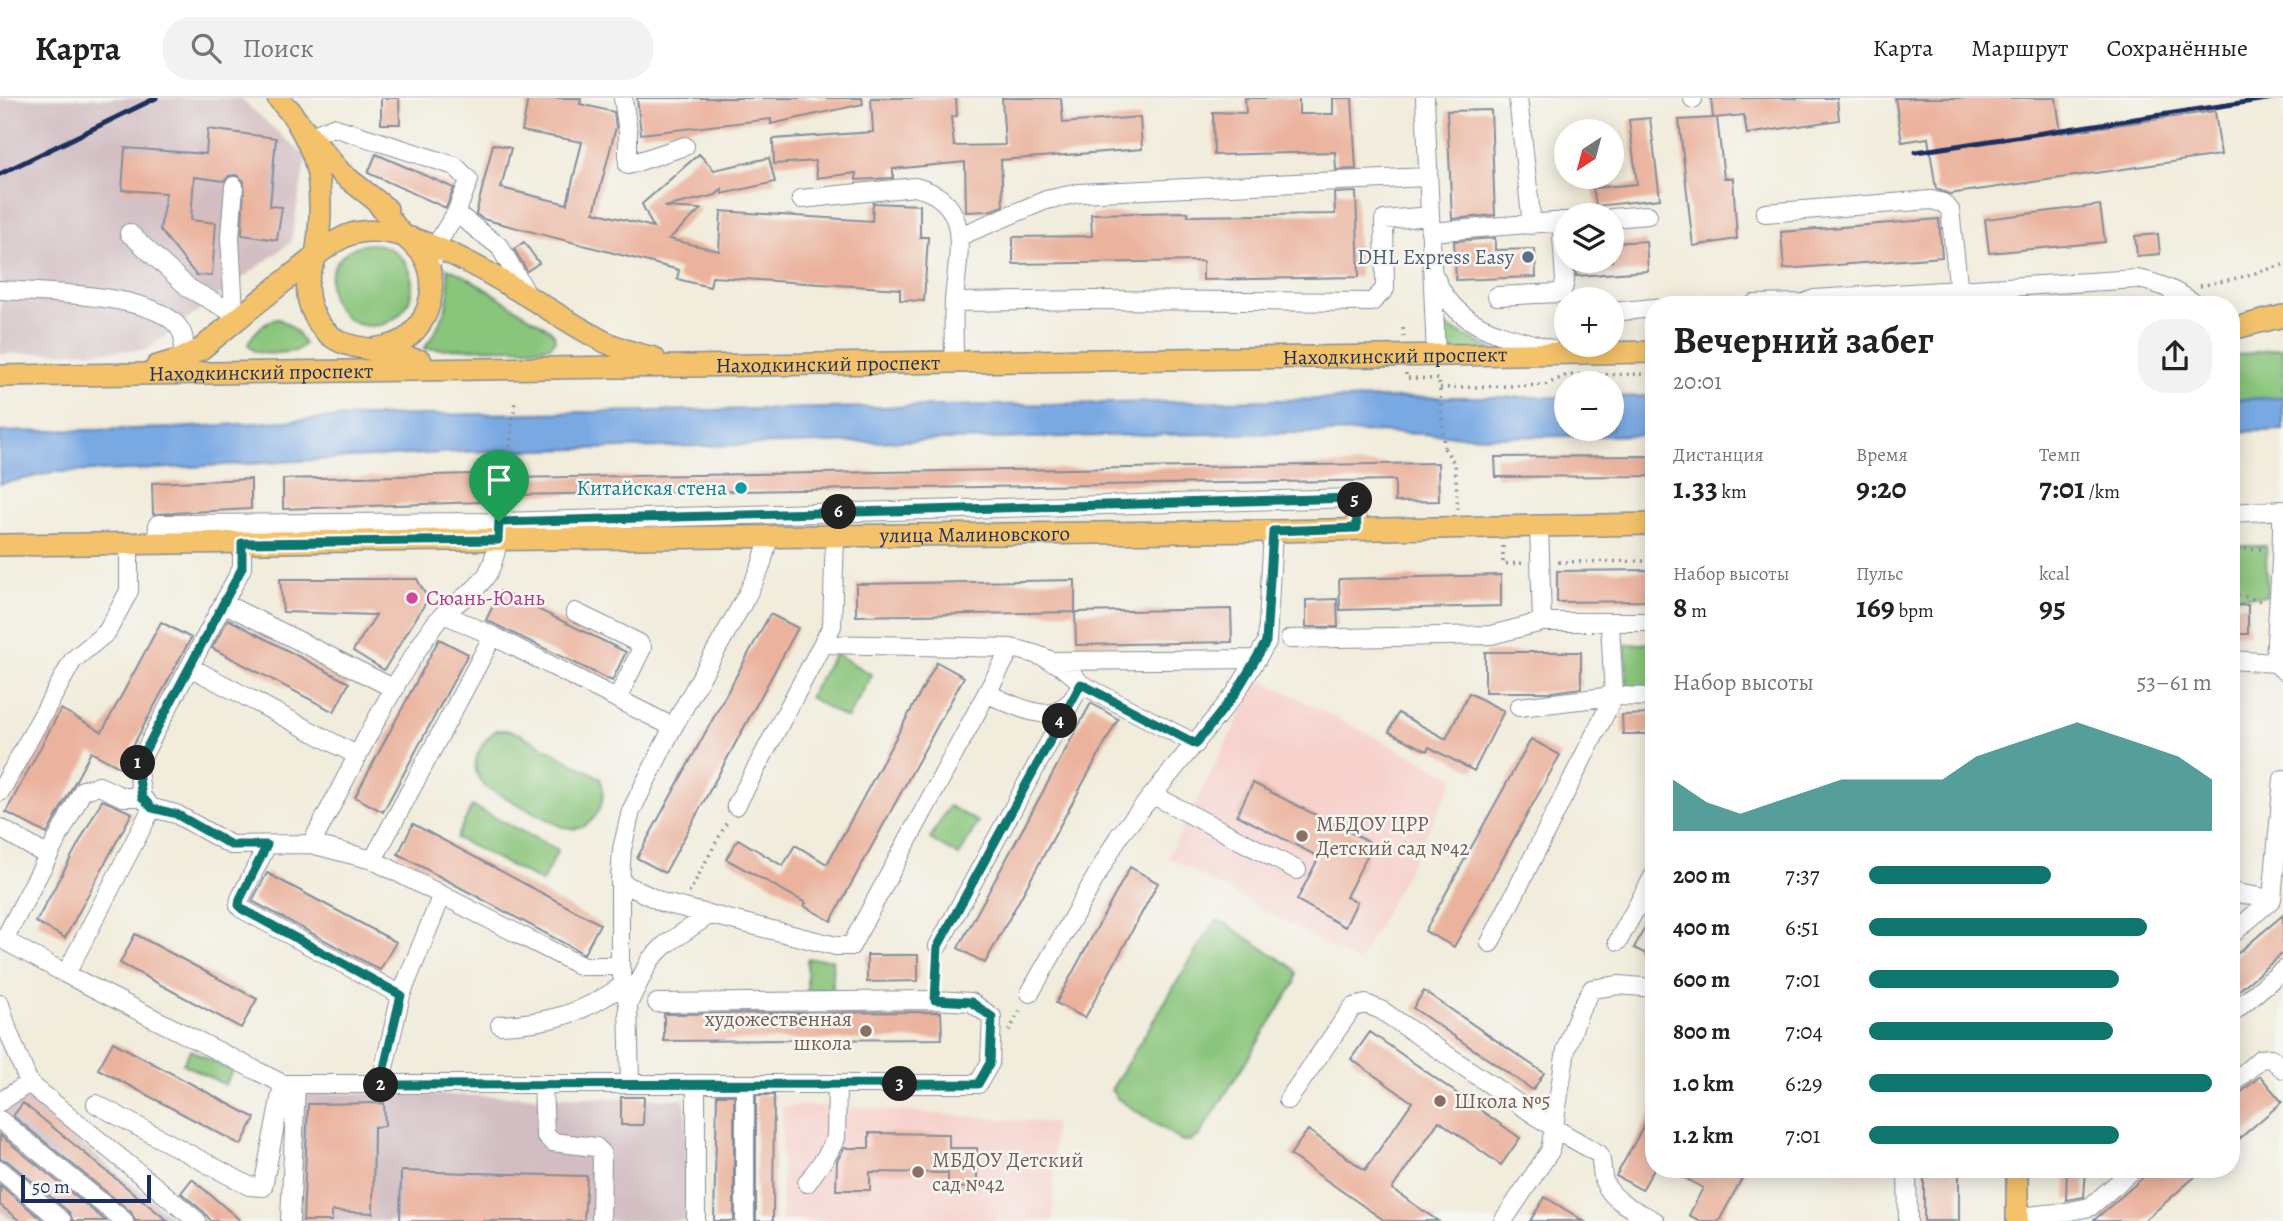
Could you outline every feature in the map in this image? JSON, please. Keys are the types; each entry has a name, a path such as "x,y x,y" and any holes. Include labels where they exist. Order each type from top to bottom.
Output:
{"main road":[{"path":"284,104 309,139 341,173 437,245 594,336 630,352 660,360 717,365"},
{"path":"309,139 316,160 320,215 316,256 307,280 309,302 317,321 335,339 353,347 420,361 482,368"},
{"path":"247,372 390,346 408,337 425,317 431,297 430,273 421,253 402,235 378,203"},
{"path":"107,374 181,359 201,349 237,315 344,237 360,231 377,230 437,245"},
{"path":"2240,327 2283,316"},
{"name":"Находкинский проспект","path":"1624,350 1645,351"},
{"name":"Находкинский проспект","path":"0,376 1554,354"},
{"name":"улица Малиновского","path":"0,545 242,543 499,531 769,537 1645,524"},
{"path":"2017,1178 2017,1219"}],"street":[{"path":"623,98 628,132 628,165 685,146"},
{"path":"1425,98 1436,356"},
{"path":"1518,98 1532,225"},
{"path":"309,139 333,128 455,166 469,180 456,213 437,245 430,273"},
{"path":"960,236 1046,200 1079,193 1428,177"},
{"path":"234,186 230,237 237,315"},
{"path":"801,199 915,187 940,197 953,212 960,236 954,302 954,361"},
{"path":"1765,213 1931,200 1942,203 1950,210 1959,292"},
{"path":"456,213 500,247 529,298"},
{"path":"1624,217 1648,215"},
{"path":"954,302 1372,302 1385,289 1384,220 1430,224 1532,225 1554,222"},
{"path":"129,233 190,289 237,315"},
{"path":"1432,270 1441,292 1453,308 1470,321 1488,331 1554,350"},
{"path":"1497,296 1559,293 1563,289 1565,273"},
{"path":"1876,296 2137,279 2155,282 2183,296"},
{"path":"0,290 111,298 161,313 182,331 184,344 181,359"},
{"path":"1624,311 1645,309"},
{"path":"157,544 158,524 499,531 1355,498 1357,528"},
{"path":"2240,512 2282,510 2283,548 2277,604 2279,666 2240,661"},
{"path":"1539,525 1542,622"},
{"path":"311,844 425,639 444,614 483,579 495,556 499,531"},
{"path":"1030,993 1119,836 1235,694 1266,642 1273,531"},
{"path":"736,806 832,626 835,536"},
{"path":"630,1084 628,1004 620,966 620,882 622,849 631,811 673,727 746,597 761,566 769,537"},
{"path":"66,974 147,803 137,766 242,568 242,543"},
{"path":"0,792 73,660 107,632 124,601 129,591 129,544"},
{"path":"223,603 395,689"},
{"path":"575,612 639,643 642,648 617,699"},
{"path":"444,614 494,636 673,727"},
{"path":"1290,639 1491,635 1542,622 1645,622"},
{"path":"1490,943 1614,696 1610,623"},
{"path":"373,860 494,636"},
{"path":"823,644 1010,648 1036,652 1074,675 1081,684 1196,744"},
{"path":"620,882 681,908 836,946 851,946 1010,648"},
{"path":"1050,661 1257,659"},
{"path":"190,667 358,756"},
{"path":"938,946 1081,684"},
{"path":"986,693 1011,705 1036,712 1055,713 1071,701"},
{"path":"1519,707 1614,696 1645,697"},
{"path":"2240,927 2272,899 2283,779"},
{"path":"620,966 581,965 373,860 311,844 231,845 176,814 123,797 99,786 83,790 2,939 66,974 289,1085 978,1084 990,1063 992,1017 971,1002 935,1000 657,1003"},
{"path":"1153,795 1297,870"},
{"path":"0,828 48,856"},
{"path":"267,845 240,899 239,905 242,909 401,995"},
{"path":"1618,941 1645,892"},
{"path":"2240,894 2272,899"},
{"path":"380,1085 401,995 442,895"},
{"path":"628,1004 650,960 665,945 709,915"},
{"path":"2240,1006 2283,970"},
{"path":"500,1025 534,1023 569,1015 623,985"},
{"path":"1503,1221 1549,1151 1566,1049 1579,1012 1592,989 1619,985 1645,987"},
{"path":"0,1003 4,1031 29,1083 197,1221"},
{"path":"1288,1100 1353,1007 1366,1004 1381,1010 1554,1128 1599,1154 1602,1178 1608,1189 1621,1202 1655,1221"},
{"path":"2240,1076 2260,1059 2271,1058 2283,1069"},
{"path":"0,1102 29,1083"},
{"path":"543,1084 545,1134 548,1138 552,1142 596,1147 603,1153 601,1221"},
{"path":"696,1084 696,1221"},
{"path":"745,1084 745,1221"},
{"path":"807,1184 836,1138 837,1084"},
{"path":"96,1104 249,1186 263,1186 289,1085"},
{"path":"289,1085 290,1221"},
{"path":"0,1120 124,1221"},
{"path":"0,1170 62,1221"},
{"path":"1907,1178 1908,1221"},
{"path":"2017,1219 2090,1207 2124,1178"}],"path":[{"path":"2175,291 2238,278 2283,265"},
{"path":"1444,453 1440,390 1545,385 1567,375 1645,374"},
{"path":"509,454 515,401"},
{"path":"2240,549 2283,548"},
{"path":"1540,562 1645,561"},
{"path":"2240,595 2277,604"},
{"path":"681,908 736,806"},
{"path":"935,1000 938,946"}],"shaded area":[{"path":"0,98 240,98 306,157 291,242 147,350 0,354"},
{"name":"МБДОУ ЦРР Детский сад №42","path":"1259,678 1455,778 1359,963 1168,857"},
{"path":"14,1085 52,1120 176,1221 13,1221 0,1211 0,1093"},
{"path":"300,1093 683,1099 686,1108 687,1221 294,1221"},
{"name":"МБДОУ Детский сад №42","path":"782,1106 838,1106 1054,1123 1053,1221 782,1221"}],"green space":[{"path":"371,244 387,247 400,256 409,269 412,285 409,301 400,314 387,323 371,326 355,323 342,314 333,301 330,285 333,269 342,256 355,247"},
{"path":"447,268 463,275 549,329 554,334 552,345 543,348 424,349 445,311 449,291"},
{"path":"278,319 293,329 304,344 296,351 277,353 256,352 251,349 248,344 257,331"},
{"path":"1441,324 1495,351 1443,351"},
{"path":"2283,348 2283,397 2240,399 2240,355"},
{"path":"2240,546 2266,546 2267,596 2240,596"},
{"path":"1645,644 1645,699 1628,700 1625,645"},
{"path":"835,653 872,675 847,719 809,697"},
{"path":"496,730 520,734 599,777 603,797 595,817 581,827 562,827 487,788 477,774 476,758 489,736"},
{"path":"472,806 558,850 542,882 456,838"},
{"path":"949,806 978,822 959,856 930,839"},
{"path":"1217,921 1226,924 1297,973 1295,983 1199,1136 1190,1141 1182,1141 1118,1099 1111,1090 1210,928"},
{"path":"807,959 832,959 833,991 807,991"},
{"path":"190,1050 232,1071 225,1085 183,1064"}],"water":[{"path":"1645,396 1645,435 1624,435 1624,397"},
{"path":"1554,397 1554,436 1491,437 1375,432 1143,435 459,452 55,472 0,484 0,432 175,428 365,416"},
{"path":"2283,397 2283,430 2240,432 2240,399"}],"building":[{"path":"381,98 399,98 400,124 381,124"},
{"path":"528,98 581,98 580,104 614,112 616,127 594,212 653,227 642,204 699,154 714,170 769,158 775,182 722,194 722,189 716,195 664,207 701,209 669,239 719,251 721,211 872,221 873,203 920,205 920,237 928,237 924,301 900,300 900,289 712,277 710,287 677,279 679,270 483,219 476,214 493,144 511,148 501,188 567,204 582,142 522,131"},
{"path":"637,98 862,98 863,104 771,124 771,119 641,134"},
{"path":"871,98 956,98 957,116 951,117 954,146 1005,145 1002,98 1061,98 1063,123 1140,117 1142,149 1001,160 1003,206 989,211 966,212 965,162 893,169 893,178 856,180 856,173 817,178 815,161 774,164 773,139 873,132"},
{"path":"1245,98 1299,98 1299,114 1333,114 1333,98 1352,98 1356,169 1336,170 1335,152 1214,155 1213,112 1246,113"},
{"path":"1711,98 1837,98 1839,120 1747,134 1744,115 1714,118 1717,118 1724,178 1733,178 1737,239 1693,246 1679,120 1713,118"},
{"path":"1895,98 2056,98 2061,133 2215,111 2221,155 1949,194 1936,189 1928,138 1902,142"},
{"path":"1491,110 1495,215 1452,219 1447,111"},
{"path":"1650,118 1660,199 1596,203 1593,189 1624,189 1624,185 1637,184 1629,120"},
{"path":"208,129 276,138 270,206 282,207 277,240 242,235 244,181 236,175 229,176 224,181 194,177 191,220 216,223 212,276 196,275 160,230 166,193 122,190 125,148 206,154"},
{"path":"376,154 454,188 446,208 368,173"},
{"path":"1356,192 1359,277 1203,280 1203,261 1013,264 1013,237 1092,236 1091,214 1335,214 1334,193"},
{"path":"2100,205 2105,242 1989,253 1985,219"},
{"path":"1939,219 1942,257 1784,269 1781,232"},
{"path":"2158,234 2160,254 2137,256 2135,236"},
{"path":"1495,238 1495,250 1535,249 1536,277 1456,280 1454,241"},
{"path":"1646,241 1648,271 1624,273 1624,242"},
{"path":"524,242 539,263 527,271 514,249"},
{"path":"1576,273 1619,273 1576,276"},
{"path":"1645,456 1645,476 1496,477 1495,457"},
{"name":"Китайская стена","path":"1438,463 1439,501 1395,502 1395,480 509,495 509,501 283,509 283,479 509,473 509,478"},
{"path":"251,479 251,509 153,514 152,483"},
{"path":"1645,570 1645,601 1557,602 1557,571"},
{"path":"1501,575 1501,606 1340,610 1339,579"},
{"path":"280,579 417,579 428,599 384,670 353,651 376,615 283,612"},
{"path":"1075,580 1075,612 856,616 856,584"},
{"path":"500,591 626,652 612,681 486,620"},
{"path":"1337,599 1338,627 1306,627 1306,600"},
{"path":"2240,605 2248,605 2248,634 2240,634"},
{"path":"1231,609 1232,642 1076,645 1075,612"},
{"path":"770,614 798,628 665,873 637,858"},
{"path":"228,619 349,683 334,712 212,648"},
{"path":"161,622 191,638 121,768 91,752 47,834 6,812 61,709 102,732"},
{"path":"439,639 468,654 383,812 355,797"},
{"path":"1485,652 1581,652 1581,688 1552,692 1485,692"},
{"path":"937,662 964,677 831,921 804,906 806,903 726,859 738,839 783,866 795,845 827,864"},
{"path":"1469,693 1504,711 1474,771 1429,747 1427,751 1389,732 1398,713 1446,739"},
{"path":"1091,703 1118,719 985,963 958,948"},
{"path":"1645,714 1645,734 1623,734 1622,715"},
{"path":"1531,739 1560,755 1454,947 1425,931"},
{"path":"1253,783 1373,844 1346,897 1357,902 1345,927 1297,900 1319,857 1237,815"},
{"path":"102,800 132,813 65,938 36,922"},
{"path":"413,824 600,924 584,954 398,854"},
{"path":"1130,867 1158,883 1085,1018 1056,1003"},
{"path":"267,873 396,942 380,970 252,901"},
{"path":"2283,915 2283,953 2240,989 2240,951"},
{"path":"1645,927 1645,954 1634,948"},
{"path":"135,934 257,999 241,1028 120,963"},
{"path":"867,955 918,955 918,981 867,982"},
{"path":"1424,991 1544,1073 1533,1090 1413,1008"},
{"path":"941,1012 942,1039 664,1041 664,1014"},
{"path":"1370,1032 1520,1138 1501,1165 1439,1121 1392,1189 1438,1221 1385,1221 1290,1155 1308,1130 1365,1170 1412,1102 1351,1059"},
{"path":"113,1042 255,1118 241,1145 98,1069"},
{"path":"2260,1076 2282,1102 2240,1138 2240,1093"},
{"path":"717,1095 734,1095 734,1221 714,1221"},
{"path":"756,1095 774,1095 773,1221 756,1221"},
{"path":"621,1097 644,1097 643,1125 621,1125"},
{"path":"23,1103 168,1221 135,1221 131,1212 13,1116"},
{"path":"384,1103 385,1126 374,1127 373,1213 332,1211 332,1221 303,1221 308,1104"},
{"path":"1645,1123 1645,1178 1649,1178 1642,1190 1616,1176"},
{"path":"869,1133 949,1134 949,1148 977,1148 977,1188 948,1187 948,1173 870,1172 870,1190 836,1190 837,1161 844,1148 869,1148"},
{"path":"0,1135 106,1221 73,1221 69,1212 7,1161 0,1159"},
{"path":"401,1171 587,1176 584,1221 400,1221"},
{"path":"1685,1178 1742,1178 1719,1221 1700,1221 1689,1215 1703,1188"},
{"path":"1924,1178 1959,1178 1959,1221 1924,1221"},
{"path":"2067,1178 2085,1178 2084,1197 2066,1200"},
{"path":"2143,1178 2194,1178 2144,1221 2093,1221"},
{"path":"192,1179 241,1221 211,1221 181,1193"},
{"path":"0,1185 44,1221 20,1221 0,1205"},
{"path":"1545,1197 1584,1221 1530,1221"}],"railway":[{"path":"0,174 156,98"},
{"path":"1916,152 2273,98"}],"place":[{"name":"DHL Express Easy","path":"1528,257"},
{"name":"Китайская стена","path":"741,488"},
{"name":"Сюань-Юань","path":"412,598"},
{"name":"МБДОУ ЦРР Детский сад №42","path":"1302,836"},
{"name":"художественная школа","path":"866,1031"},
{"name":"Школа №5","path":"1440,1101"},
{"name":"МБДОУ Детский сад №42","path":"918,1172"}],"route":[{"path":"1355,498 1357,528 1273,531 1266,642 1235,694 1196,744 1081,684 938,946 935,1000 971,1002 992,1017 990,1063 978,1084 380,1085 401,995 242,909 239,905 240,899 267,845 231,845 176,814 152,808 142,797 137,766 242,568 242,543 498,540 499,522 1355,498"}]}
